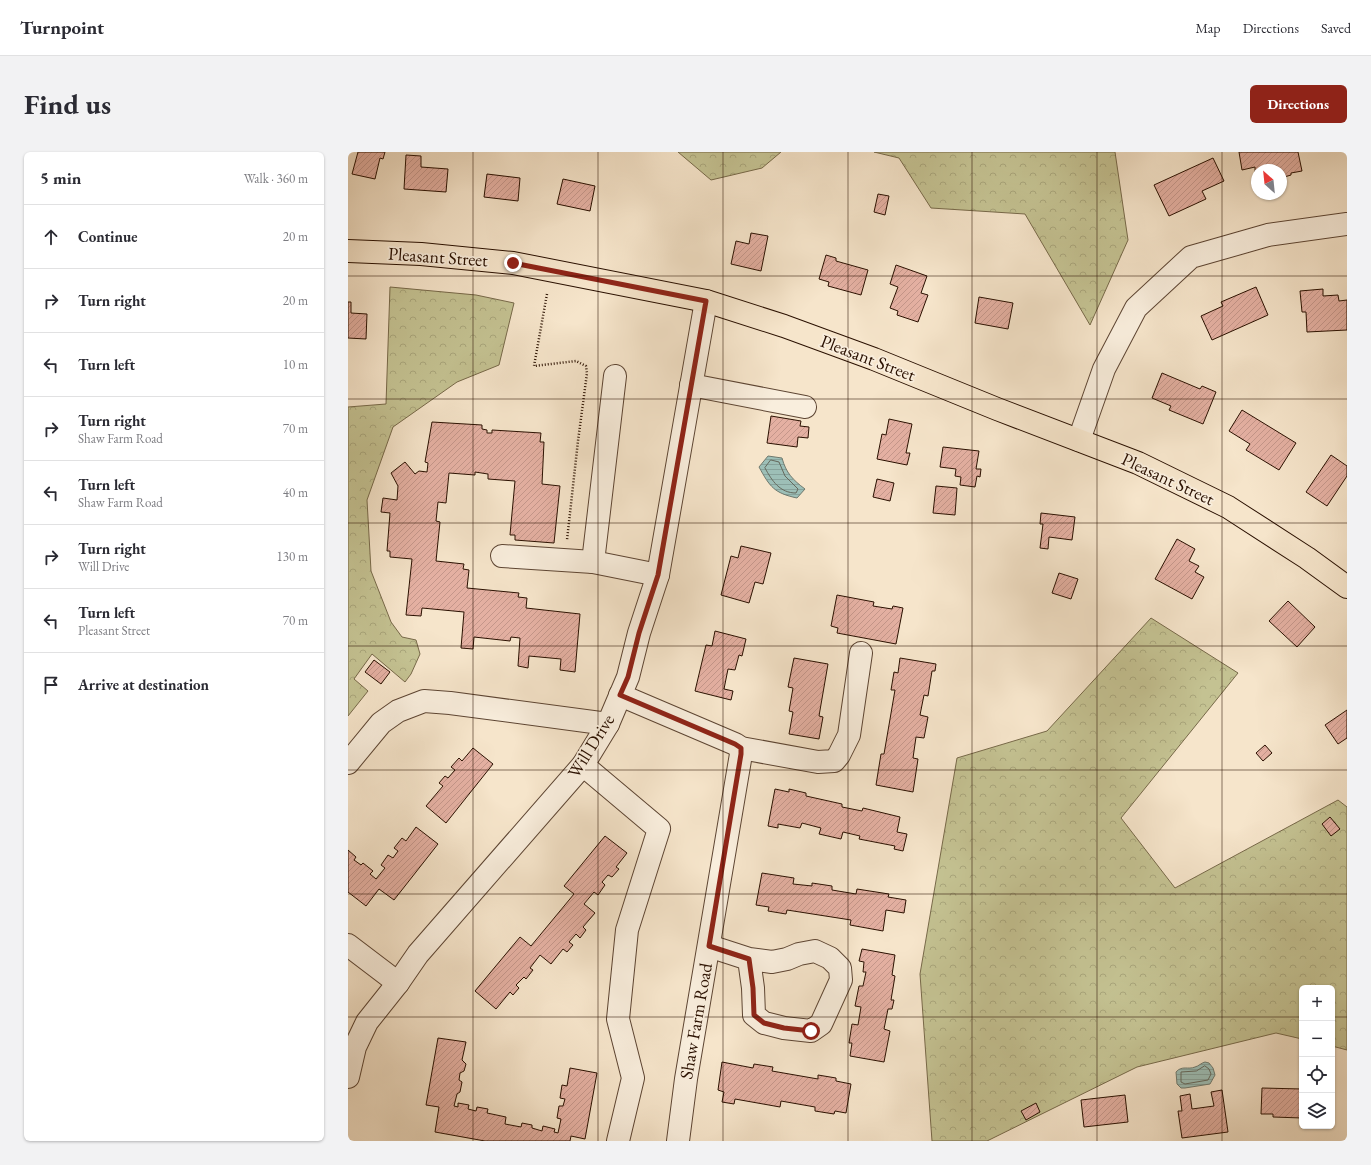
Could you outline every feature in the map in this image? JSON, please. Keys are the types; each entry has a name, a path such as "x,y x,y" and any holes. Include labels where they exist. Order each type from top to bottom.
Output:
{"main road":[{"name":"Pleasant Street","path":"348,251 421,254 513,263 706,301 784,326 860,354 1138,463 1228,507 1307,558 1347,587"}],"street":[{"path":"1079,440 1104,369 1136,308 1191,258 1268,235 1347,224"},
{"name":"Will Drive","path":"348,1077 355,1047 367,1022 398,983 418,954 583,765 608,724 628,677 639,633 658,575 706,301"},
{"path":"593,562 615,376"},
{"path":"691,385 805,407"},
{"path":"502,556 593,562 658,575"},
{"path":"620,695 735,744 741,748 818,762 834,761 839,755 849,735 860,653"},
{"path":"348,763 382,723 398,711 424,701 450,703 608,724"},
{"name":"Shaw Farm Road","path":"678,1141 686,1079 741,748"},
{"path":"583,765 659,829 627,930 618,1019 633,1078 618,1141"},
{"path":"348,945 398,983"},
{"path":"709,946 749,959 772,962 815,951 830,958 840,968 841,980 821,1024 811,1031 784,1028 764,1023 754,1015 753,988 749,959"}],"path":[{"path":"547,294 534,366 576,361 586,366 567,541 561,540"}],"green space":[{"path":"678,152 781,152 762,168 711,180"},
{"path":"874,152 1115,152 1128,240 1090,325 1025,214 931,208 899,158"},
{"path":"390,287 476,295 514,303 499,365 457,382 393,427 367,500 371,571 391,622 402,637 416,640 420,654 411,674 405,682 372,654 354,679 368,691 348,716 348,407 386,404"},
{"path":"1151,618 1238,673 1121,818 1175,888 1338,800 1347,807 1347,1050 1335,1047 1335,985 1299,985 1299,1038 1276,1033 1137,1067 987,1141 932,1141 920,974 957,758 1047,731"}],"water":[{"path":"768,456 782,458 790,476 805,489 797,498 783,494 766,480 759,467"},
{"path":"1205,1062 1209,1063 1213,1068 1215,1075 1210,1084 1181,1088 1177,1084 1176,1072 1178,1070 1196,1067"}],"building":[{"path":"358,152 385,152 383,159 380,158 375,179 352,174"},
{"path":"1239,152 1298,152 1302,171 1291,173 1291,175 1287,176 1287,164 1251,164 1251,168 1242,170"},
{"path":"406,155 421,156 421,167 448,169 446,192 404,189"},
{"path":"1213,158 1224,181 1202,191 1206,199 1169,216 1154,185"},
{"path":"487,174 520,178 518,201 484,197"},
{"path":"563,179 595,186 590,211 557,204"},
{"path":"878,194 889,196 885,215 874,212"},
{"path":"751,233 768,236 761,271 731,264 736,241 749,244"},
{"path":"826,255 836,258 836,261 868,270 861,295 828,286 829,282 819,279"},
{"path":"896,265 927,276 921,293 928,295 918,322 897,315 898,311 890,308 898,287 890,284"},
{"path":"1256,287 1268,315 1212,340 1201,316 1223,306 1221,302"},
{"path":"1323,289 1323,296 1338,295 1339,301 1347,300 1347,330 1307,332 1306,312 1302,312 1300,291"},
{"path":"979,297 1013,303 1008,329 975,323"},
{"path":"348,302 351,302 351,313 367,314 366,339 348,338"},
{"path":"1162,373 1200,389 1202,386 1216,392 1203,424 1169,410 1171,406 1152,398"},
{"path":"1242,410 1296,443 1279,470 1246,450 1250,444 1229,431"},
{"path":"771,416 801,421 800,426 809,427 808,438 798,437 797,447 767,443"},
{"path":"889,419 912,424 906,453 910,453 907,465 877,459 882,434 886,435"},
{"path":"432,422 482,425 482,429 487,430 487,433 492,433 492,430 541,433 540,442 544,442 542,484 560,486 554,543 515,540 515,535 510,535 515,481 488,479 488,474 475,472 475,475 449,473 446,503 438,502 436,521 440,522 436,561 464,564 463,569 469,570 467,588 519,593 518,597 527,598 526,608 580,614 575,672 560,670 561,659 529,656 528,668 518,666 520,638 511,637 510,641 474,637 473,649 461,648 464,612 422,608 421,616 406,615 412,559 390,557 390,551 387,551 390,513 381,512 383,498 397,500 398,486 391,473 405,462 415,474 419,471 427,472 428,463 425,462"},
{"path":"943,447 979,451 976,469 981,469 980,477 977,476 975,487 960,485 961,477 955,476 956,469 940,467"},
{"path":"1331,455 1347,466 1347,476 1327,506 1306,492"},
{"path":"877,479 894,483 890,501 873,497"},
{"path":"936,486 957,488 955,515 933,513"},
{"path":"1041,513 1075,517 1072,540 1049,537 1048,549 1040,548 1043,524 1040,524"},
{"path":"1177,539 1195,549 1189,561 1199,566 1195,572 1204,577 1192,599 1155,579"},
{"path":"741,546 771,553 763,584 755,582 749,603 721,595 731,556 738,558"},
{"path":"1059,573 1078,579 1071,599 1052,593"},
{"path":"837,595 874,602 873,606 892,609 893,606 903,608 896,644 837,633 838,628 831,626"},
{"path":"1288,601 1315,627 1297,647 1269,621"},
{"path":"715,631 746,639 742,656 739,655 735,670 728,669 724,689 733,691 731,700 695,691 706,645 712,646"},
{"path":"794,658 828,664 819,716 823,717 819,739 789,734 793,712 789,711 793,688 788,687"},
{"path":"900,658 936,664 935,671 932,671 928,696 924,695 920,715 928,717 924,738 916,737 913,758 918,759 913,792 876,785 881,754 884,754 895,690 891,690 894,672 898,673"},
{"path":"374,660 390,672 381,684 365,672"},
{"path":"1347,710 1347,738 1338,744 1325,725"},
{"path":"1265,745 1272,753 1263,761 1256,753"},
{"path":"473,748 493,764 446,823 426,806 443,786 439,783 445,776 448,778 455,770 451,767 459,758 462,761"},
{"path":"775,789 789,792 789,789 806,793 806,796 842,804 842,807 862,811 863,808 900,817 897,832 907,834 903,851 894,849 895,846 859,839 860,836 843,832 841,839 819,834 821,828 802,823 800,828 778,824 778,828 768,826"},
{"path":"1330,817 1340,829 1331,836 1322,824"},
{"path":"416,827 438,844 394,900 379,889 366,906 348,892 348,850 356,857 354,860 361,865 363,863 373,871 370,874 376,879 385,868 381,865 388,855 393,858 398,851 394,848 402,838 406,841"},
{"path":"605,836 627,853 616,867 619,869 612,877 608,875 602,882 605,885 598,895 594,892 584,904 595,913 583,927 586,930 580,938 576,934 569,942 573,945 567,952 563,949 551,964 540,955 530,968 533,970 526,979 524,977 516,985 519,988 513,995 510,992 496,1009 475,991 520,937 531,946 574,894 564,886"},
{"path":"762,873 794,878 793,884 812,886 812,883 832,886 832,890 856,894 857,889 889,894 888,897 906,900 904,913 886,910 883,931 850,925 851,920 787,910 786,914 768,911 769,907 756,905"},
{"path":"862,949 895,955 892,975 895,976 891,1000 894,1000 892,1009 888,1009 884,1029 890,1031 884,1062 850,1056 852,1043 849,1043 852,1024 858,1025 861,1007 855,1006 859,986 863,986 866,972 863,972 864,962 859,961"},
{"path":"438,1038 466,1042 462,1060 466,1064 464,1071 460,1073 459,1080 462,1082 460,1092 457,1094 454,1106 458,1107 458,1103 469,1105 468,1109 476,1111 477,1107 488,1109 487,1113 506,1117 505,1124 521,1127 522,1123 532,1125 532,1128 542,1131 543,1126 555,1129 554,1132 558,1133 561,1119 557,1118 559,1106 563,1106 565,1099 560,1098 562,1085 567,1086 570,1068 597,1073 585,1139 571,1136 570,1141 485,1141 435,1132 439,1107 426,1105"},
{"path":"722,1062 753,1068 754,1064 773,1067 772,1071 818,1079 818,1075 836,1078 836,1081 851,1084 846,1113 835,1111 834,1114 815,1111 815,1107 781,1101 780,1107 735,1099 734,1104 722,1102 724,1092 718,1090"},
{"path":"1262,1088 1299,1089 1299,1118 1273,1117 1273,1114 1261,1114"},
{"path":"1222,1090 1228,1132 1182,1138 1178,1111 1182,1111 1180,1096 1190,1094 1192,1109 1214,1106 1211,1092"},
{"path":"1125,1095 1128,1122 1084,1127 1081,1100"},
{"path":"1036,1103 1040,1112 1026,1120 1021,1111"}],"route":[{"path":"513,263 706,301 658,575 639,633 628,677 620,695 735,744 741,748 709,946 749,959 753,988 754,1015 764,1023 784,1028 811,1031"}]}
